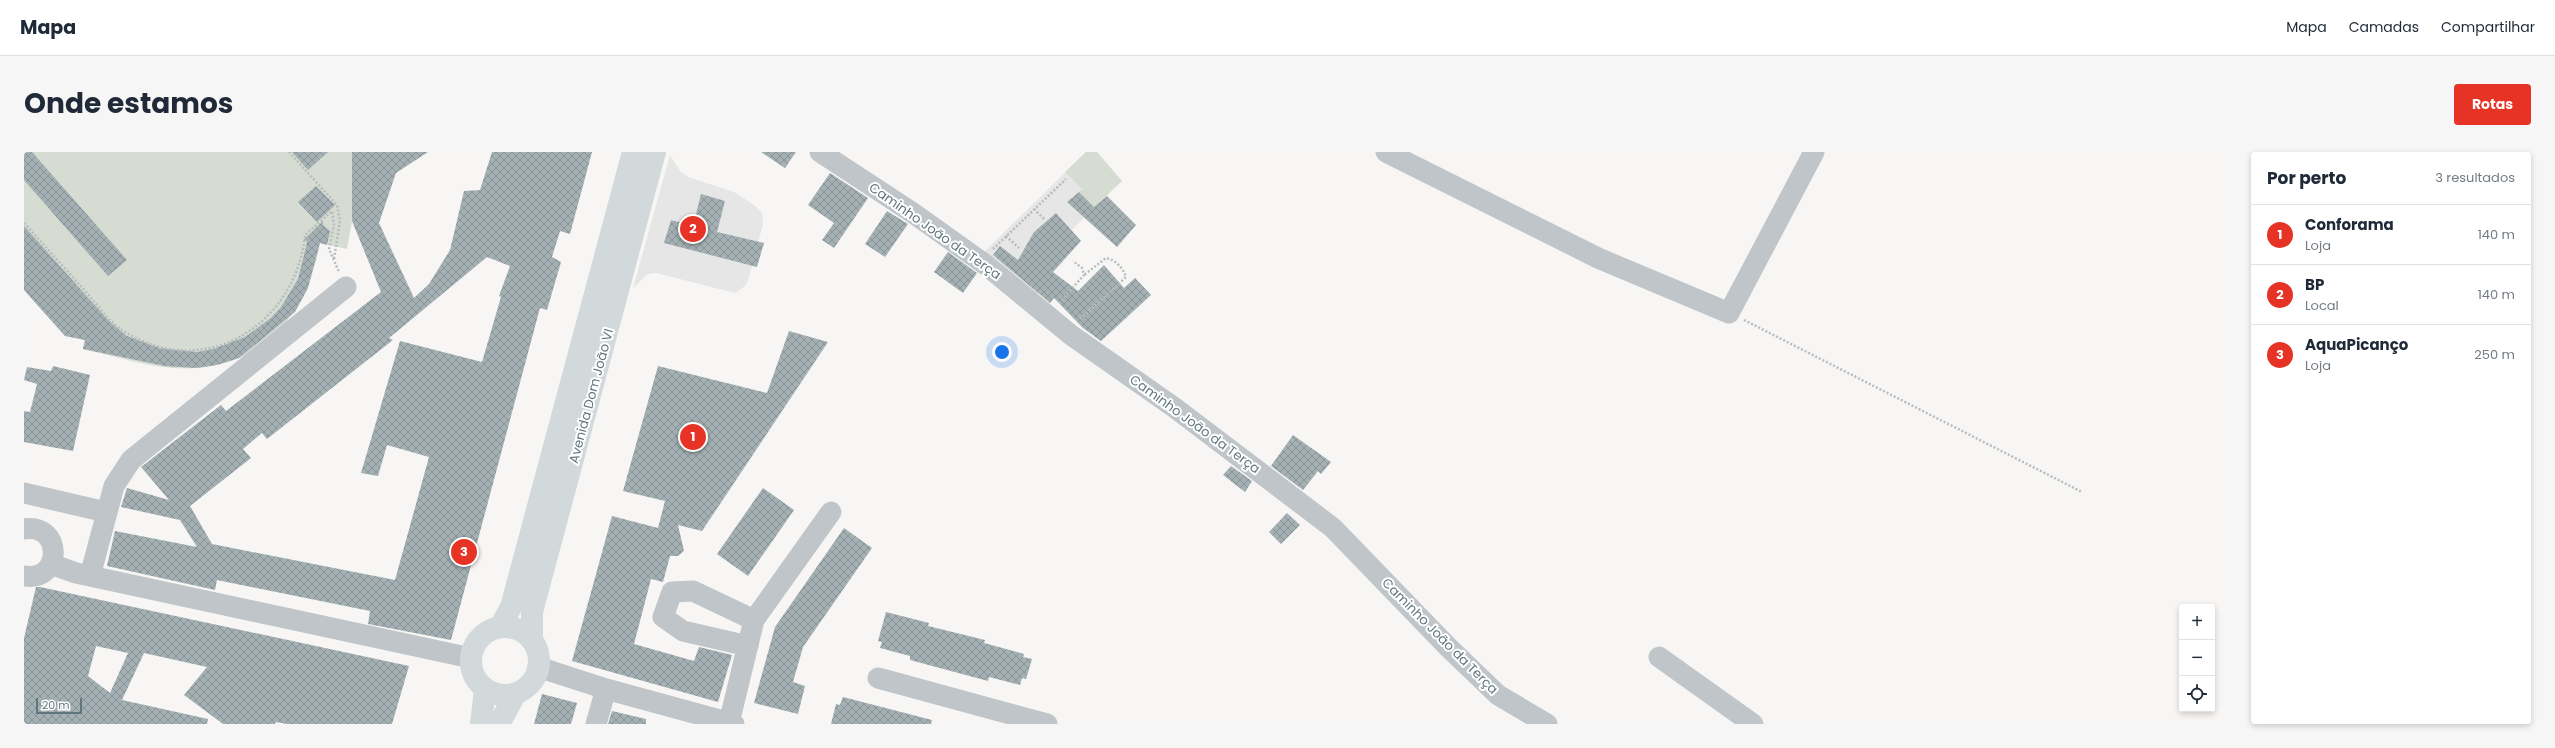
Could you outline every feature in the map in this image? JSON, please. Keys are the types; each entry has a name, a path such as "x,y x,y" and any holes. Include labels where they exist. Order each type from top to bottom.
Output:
{"main road":[{"name":"Avenida Dom João VI","path":"500,627 512,607 633,152"},
{"name":"Avenida Dom João VI","path":"532,640 532,612 655,152"},
{"path":"500,627 516,628 532,640 539,658 538,667 534,678 527,687 516,693 500,694 485,689 474,675 471,658 474,647 479,638 500,627"},
{"path":"481,724 485,689"},
{"path":"499,724 516,693"}],"street":[{"name":"Caminho João da Terça","path":"820,152 913,213 980,261 1072,335 1176,408 1333,528 1448,647 1498,695 1547,724"},
{"path":"1386,152 1598,258 1729,313 1814,152"},
{"path":"90,576 114,486 131,460 346,287"},
{"path":"24,576 33,577 40,575 51,564 54,556 52,542 48,536 29,528 32,495 106,512"},
{"path":"538,667 606,689 732,723 754,620 830,512"},
{"path":"51,564 90,576 471,658"},
{"path":"748,646 682,631 663,617 672,592 693,591 754,620"},
{"path":"1659,657 1753,724"},
{"path":"878,678 1009,719 1047,724"},
{"path":"596,724 606,689"}],"path":[{"path":"290,152 337,205 340,221 334,260"},
{"path":"980,261 1066,179"},
{"path":"1034,209 1044,219"},
{"path":"24,223 113,323 138,339 175,349 194,350 230,342 245,335 270,316 288,293 295,277 302,258 305,235 332,212 334,225 329,249 346,287"},
{"path":"1006,236 1019,248"},
{"path":"1047,315 1084,275 1106,258 1111,259 1124,269 1126,277 1090,307 1076,322 1072,335"},
{"path":"1073,261 1082,268 1084,275"},
{"path":"1729,313 2082,492"}],"shaded area":[{"path":"24,152 352,152 352,221 347,249 320,243 306,290 294,310 280,328 264,344 244,356 222,364 196,368 182,368 139,363 83,349 85,340 65,336 24,290"},
{"path":"1086,152 1097,152 1122,181 1044,257 1042,288 1035,298 980,256"},
{"path":"1086,152 1097,152 1122,181 1094,207 1079,192 1082,189 1065,172"},
{"path":"670,155 680,171 688,177 734,192 754,205 762,213 763,224 748,280 745,286 735,293 656,273 648,274 633,288"}],"building":[{"path":"24,152 32,152 127,260 108,276 24,180"},
{"path":"292,152 328,152 308,170"},
{"path":"352,152 428,152 396,173 379,223 414,298 429,284 450,250 464,191 480,190 492,152 592,152 570,234 560,231 552,257 561,262 547,310 540,308 451,640 368,624 370,611 217,580 215,590 107,566 115,531 197,547 180,520 121,507 127,488 169,500 141,467 221,405 226,411 381,292 352,221","holes":["487,257 510,266 499,296 501,297 482,362 400,341 361,473 378,476 387,445 429,457 395,580 212,544 190,506 251,458 243,449 262,433 267,439 393,340 389,338"]},
{"path":"761,152 796,152 785,168"},
{"path":"830,173 868,198 834,248 822,240 834,223 808,205"},
{"path":"316,186 335,205 317,222 298,202"},
{"path":"1079,192 1094,207 1107,196 1136,225 1117,247 1067,202"},
{"path":"701,194 725,201 717,232 764,243 757,267 664,243 671,220 693,226"},
{"path":"887,211 908,224 885,257 865,244"},
{"path":"1056,213 1081,241 1053,272 1078,291 1104,265 1124,288 1135,278 1151,295 1101,341 1083,328 1054,298 1050,303 993,255 1000,246 1018,260 1034,232"},
{"path":"323,221 323,225 330,231 327,245 320,243 308,288 295,312 239,358 217,365 196,368 165,366 83,349 85,340 65,336 24,290 24,226 109,321 127,336 160,348 197,352 213,349 245,337 271,318 281,307 298,279 307,241 304,240"},
{"path":"948,252 977,273 963,293 934,272"},
{"path":"789,331 828,342 702,531 678,525 684,551 678,556 670,556 663,582 651,579 634,644 694,661 699,647 732,655 718,702 572,661 612,516 658,528 665,501 623,491 658,366 767,393"},
{"path":"53,366 90,375 73,451 24,442 24,411 30,412 37,384 24,380 27,367 51,371"},
{"path":"1293,435 1331,462 1321,474 1318,471 1303,490 1271,466"},
{"path":"1231,466 1252,481 1245,492 1223,475"},
{"path":"763,488 794,510 748,576 717,554"},
{"path":"1287,513 1300,525 1281,544 1269,532"},
{"path":"844,528 872,548 803,647 793,682 805,686 798,714 754,703 775,627"},
{"path":"36,587 40,587 409,666 392,724 287,724 276,722 275,724 223,724 184,695 207,667 144,653 122,700 208,719 207,724 24,724 24,638","holes":["96,646 128,653 110,693 88,676"]},
{"path":"886,612 929,623 928,626 985,640 984,643 1024,654 1023,657 1032,659 1026,679 1022,678 1020,685 989,677 988,681 910,660 910,656 880,648 882,642 878,641"},
{"path":"542,694 577,703 571,724 534,724"},
{"path":"843,697 932,720 931,724 831,724 836,704 840,705"},
{"path":"612,711 646,719 646,724 608,724"}],"place":[{"name":"BP","path":"693,229"},
{"name":"Conforama","path":"693,437"},
{"name":"AquaPicanço","path":"464,552"}]}
